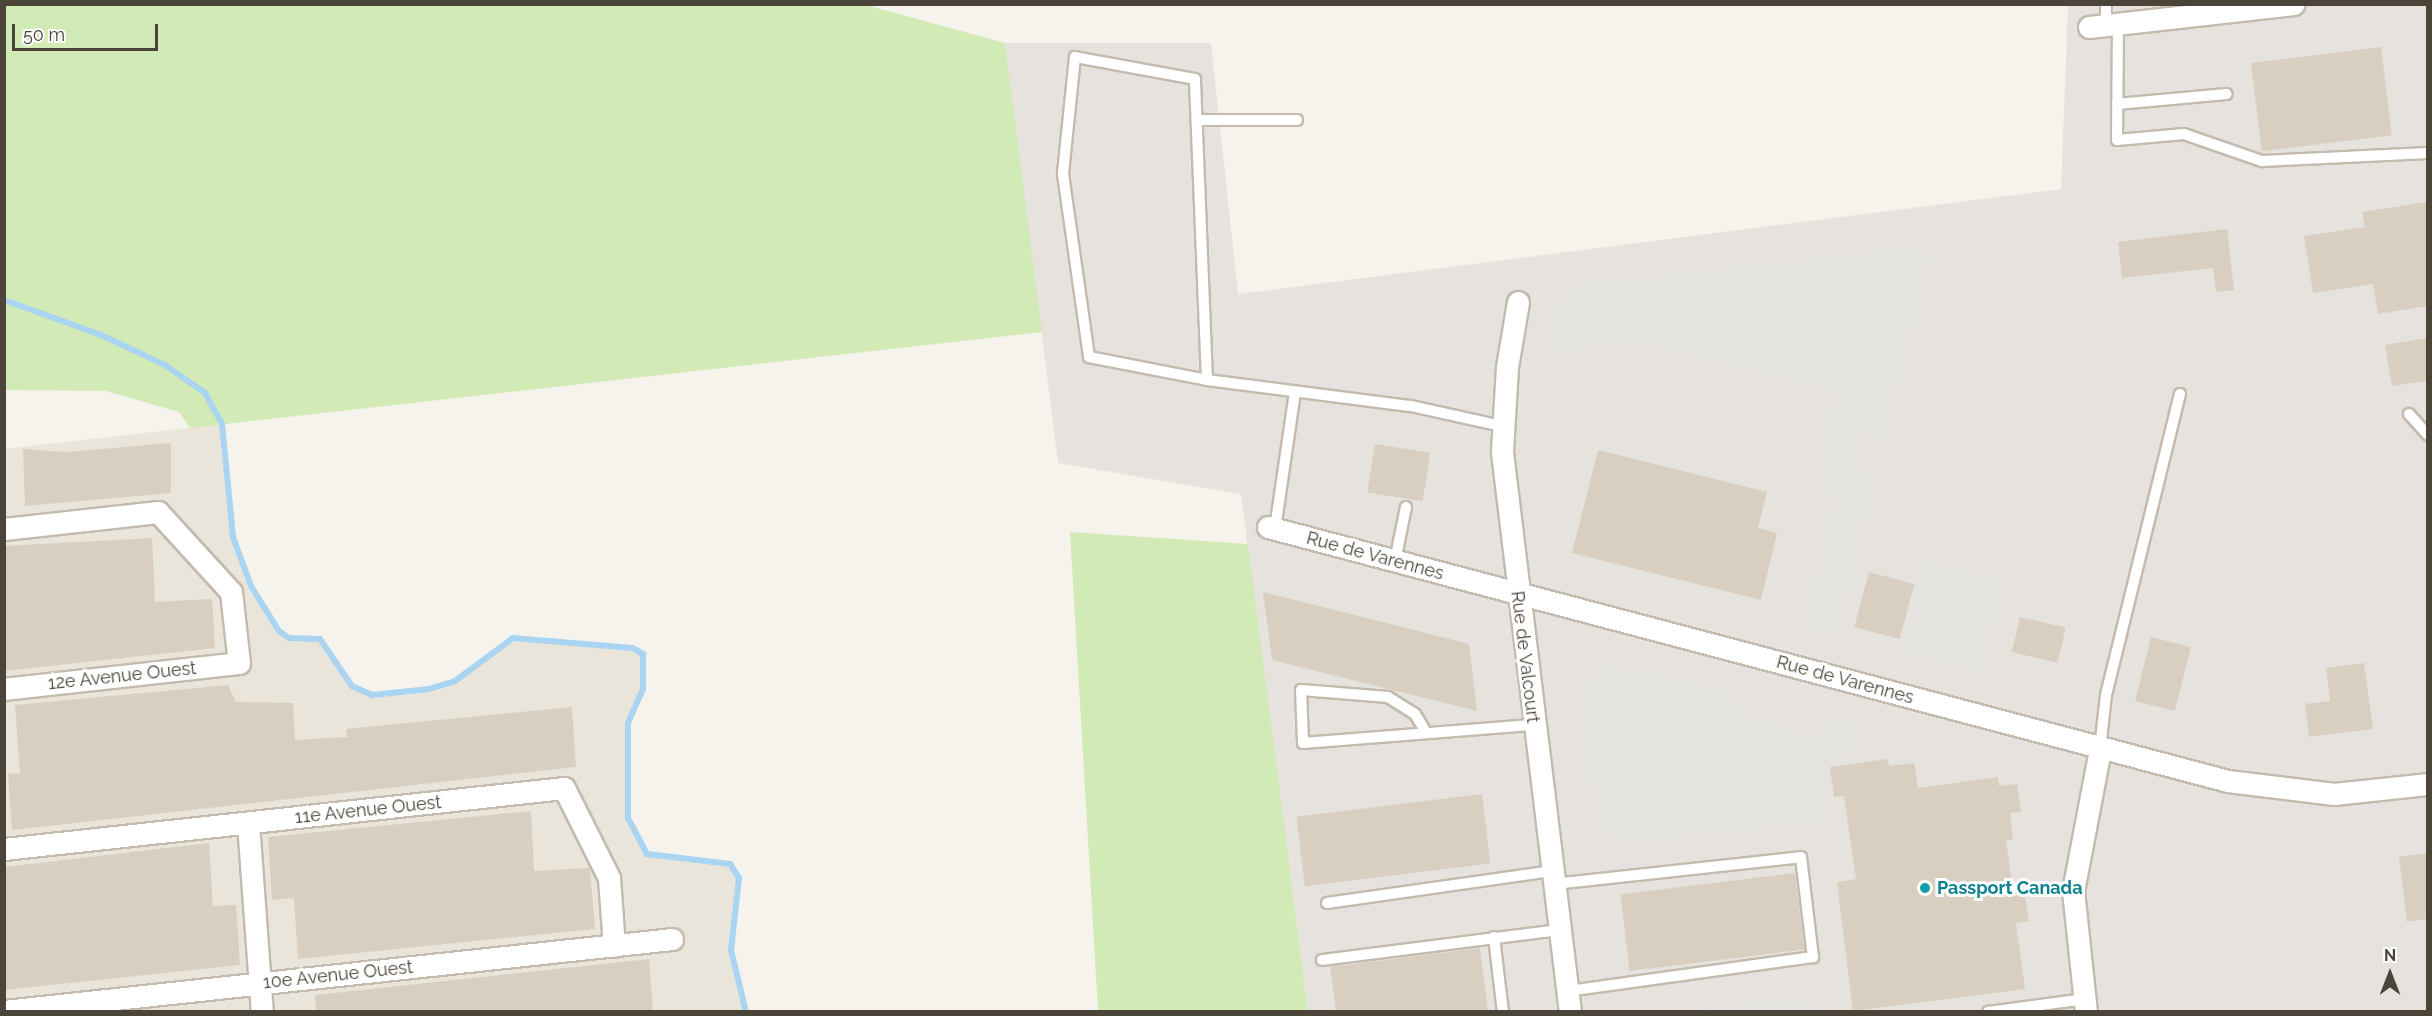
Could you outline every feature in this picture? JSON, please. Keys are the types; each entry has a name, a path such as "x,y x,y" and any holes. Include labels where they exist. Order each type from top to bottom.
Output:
{"street":[{"path":"2105,20 2294,4"},
{"name":"Rue de Valcourt","path":"1518,302 1502,426 1517,593 1569,1001"},
{"name":"12e Avenue Ouest","path":"4,529 158,512 231,592 239,663 4,689"},
{"name":"Rue de Varennes","path":"1271,528 2228,781 2305,793 2427,784"},
{"path":"2086,1005 2073,891 2100,749"},
{"name":"11e Avenue Ouest","path":"4,849 564,788 604,862 614,946"},
{"path":"248,823 262,1011"},
{"name":"10e Avenue Ouest","path":"4,1011 672,939"}],"lane":[{"path":"2105,20 2117,104 2117,140 2184,134 2262,161 2427,153"},
{"path":"1207,380 1195,79 1075,57 1063,174 1089,357 1207,380 1411,406 1502,426"},
{"path":"2117,104 2228,94"},
{"path":"1197,120 1297,120"},
{"path":"1271,528 1295,392"},
{"path":"2100,749 2108,688 2180,394"},
{"path":"2409,414 2427,435"},
{"path":"1395,561 1406,507"},
{"path":"1424,729 1415,714 1388,697 1301,690 1303,743 1424,729 1534,725"},
{"path":"1326,903 1553,878 1801,856 1814,957 1569,1001"},
{"path":"1322,960 1560,930"},
{"path":"1494,937 1503,1011"},
{"path":"1988,1011 2086,1005"}],"shaded area":[{"path":"2068,5 2427,5 2427,1011 1308,1011 1241,494 1058,463 1005,43 1211,43 1238,294 2061,189"},
{"path":"1917,247 1934,258 1887,438 1861,434 1855,464 1879,480 1840,639 1799,628 1831,501 1813,465 1832,393 1642,344 1545,352 1550,320 1562,286"},
{"path":"222,424 233,537 251,586 279,631 289,638 320,639 352,686 372,695 429,689 455,681 513,638 633,648 643,654 643,689 628,723 628,818 647,854 730,864 739,878 731,950 746,1011 5,1011 4,449"},
{"path":"1921,558 2007,580 1984,675 1897,653"},
{"path":"1593,662 1720,687 1755,720 1774,720 1792,734 1822,731 1828,717 1856,725 1855,754 1821,758 1830,821 1620,842 1618,829 1593,832 1575,681 1590,676"},
{"path":"1818,995 1820,1011 1686,1011"}],"green space":[{"path":"862,4 1005,43 1042,332 190,428 179,412 106,391 5,390 5,5"},
{"path":"1070,532 1248,544 1308,1011 1098,1011"}],"building":[{"path":"2381,47 2392,135 2262,151 2251,63"},
{"path":"2427,202 2427,306 2378,314 2373,284 2313,293 2304,236 2365,227 2362,212"},
{"path":"2227,229 2234,290 2216,292 2213,268 2122,278 2118,242"},
{"path":"2427,338 2427,381 2392,386 2385,345"},
{"path":"171,443 171,493 25,506 23,449 66,452"},
{"path":"1375,444 1430,453 1423,501 1367,492"},
{"path":"1598,450 1767,492 1758,528 1777,533 1761,600 1572,553"},
{"path":"152,538 155,602 212,599 215,648 4,671 4,546"},
{"path":"1869,572 1914,584 1900,639 1854,627"},
{"path":"1263,592 1469,644 1477,711 1272,660"},
{"path":"2020,617 2066,628 2058,663 2012,652"},
{"path":"2151,637 2191,647 2175,711 2135,701"},
{"path":"2364,663 2373,729 2309,737 2305,704 2330,701 2326,668"},
{"path":"228,685 236,702 293,703 295,740 347,737 346,729 572,707 576,767 12,830 8,774 20,773 15,705"},
{"name":"Passport Canada","path":"1888,759 1889,766 1914,763 1918,788 1998,777 1999,786 2017,784 2021,812 2010,813 2013,840 2006,841 2014,896 2025,895 2029,921 2016,923 2025,989 1853,1011 1837,882 1856,879 1844,796 1834,797 1830,767"},
{"path":"1482,794 1491,863 1305,886 1296,817"},
{"path":"531,811 534,871 590,868 595,929 298,959 294,898 272,900 268,837"},
{"path":"209,843 213,906 236,905 240,965 4,990 4,867"},
{"path":"2427,853 2427,919 2407,922 2399,857"},
{"path":"1795,873 1804,949 1630,971 1620,894"},
{"path":"1480,948 1488,1011 1336,1011 1330,967"},
{"path":"649,959 653,1011 316,1011 315,995"}],"waterway":[{"path":"4,300 101,335 165,365 205,393 222,424 233,537 251,586 279,631 289,638 320,639 352,686 372,695 429,689 455,681 513,638 633,648 643,654 643,689 628,723 628,818 647,854 730,864 739,878 731,950 746,1012"}],"place":[{"name":"Passport Canada","path":"1925,888"}]}
